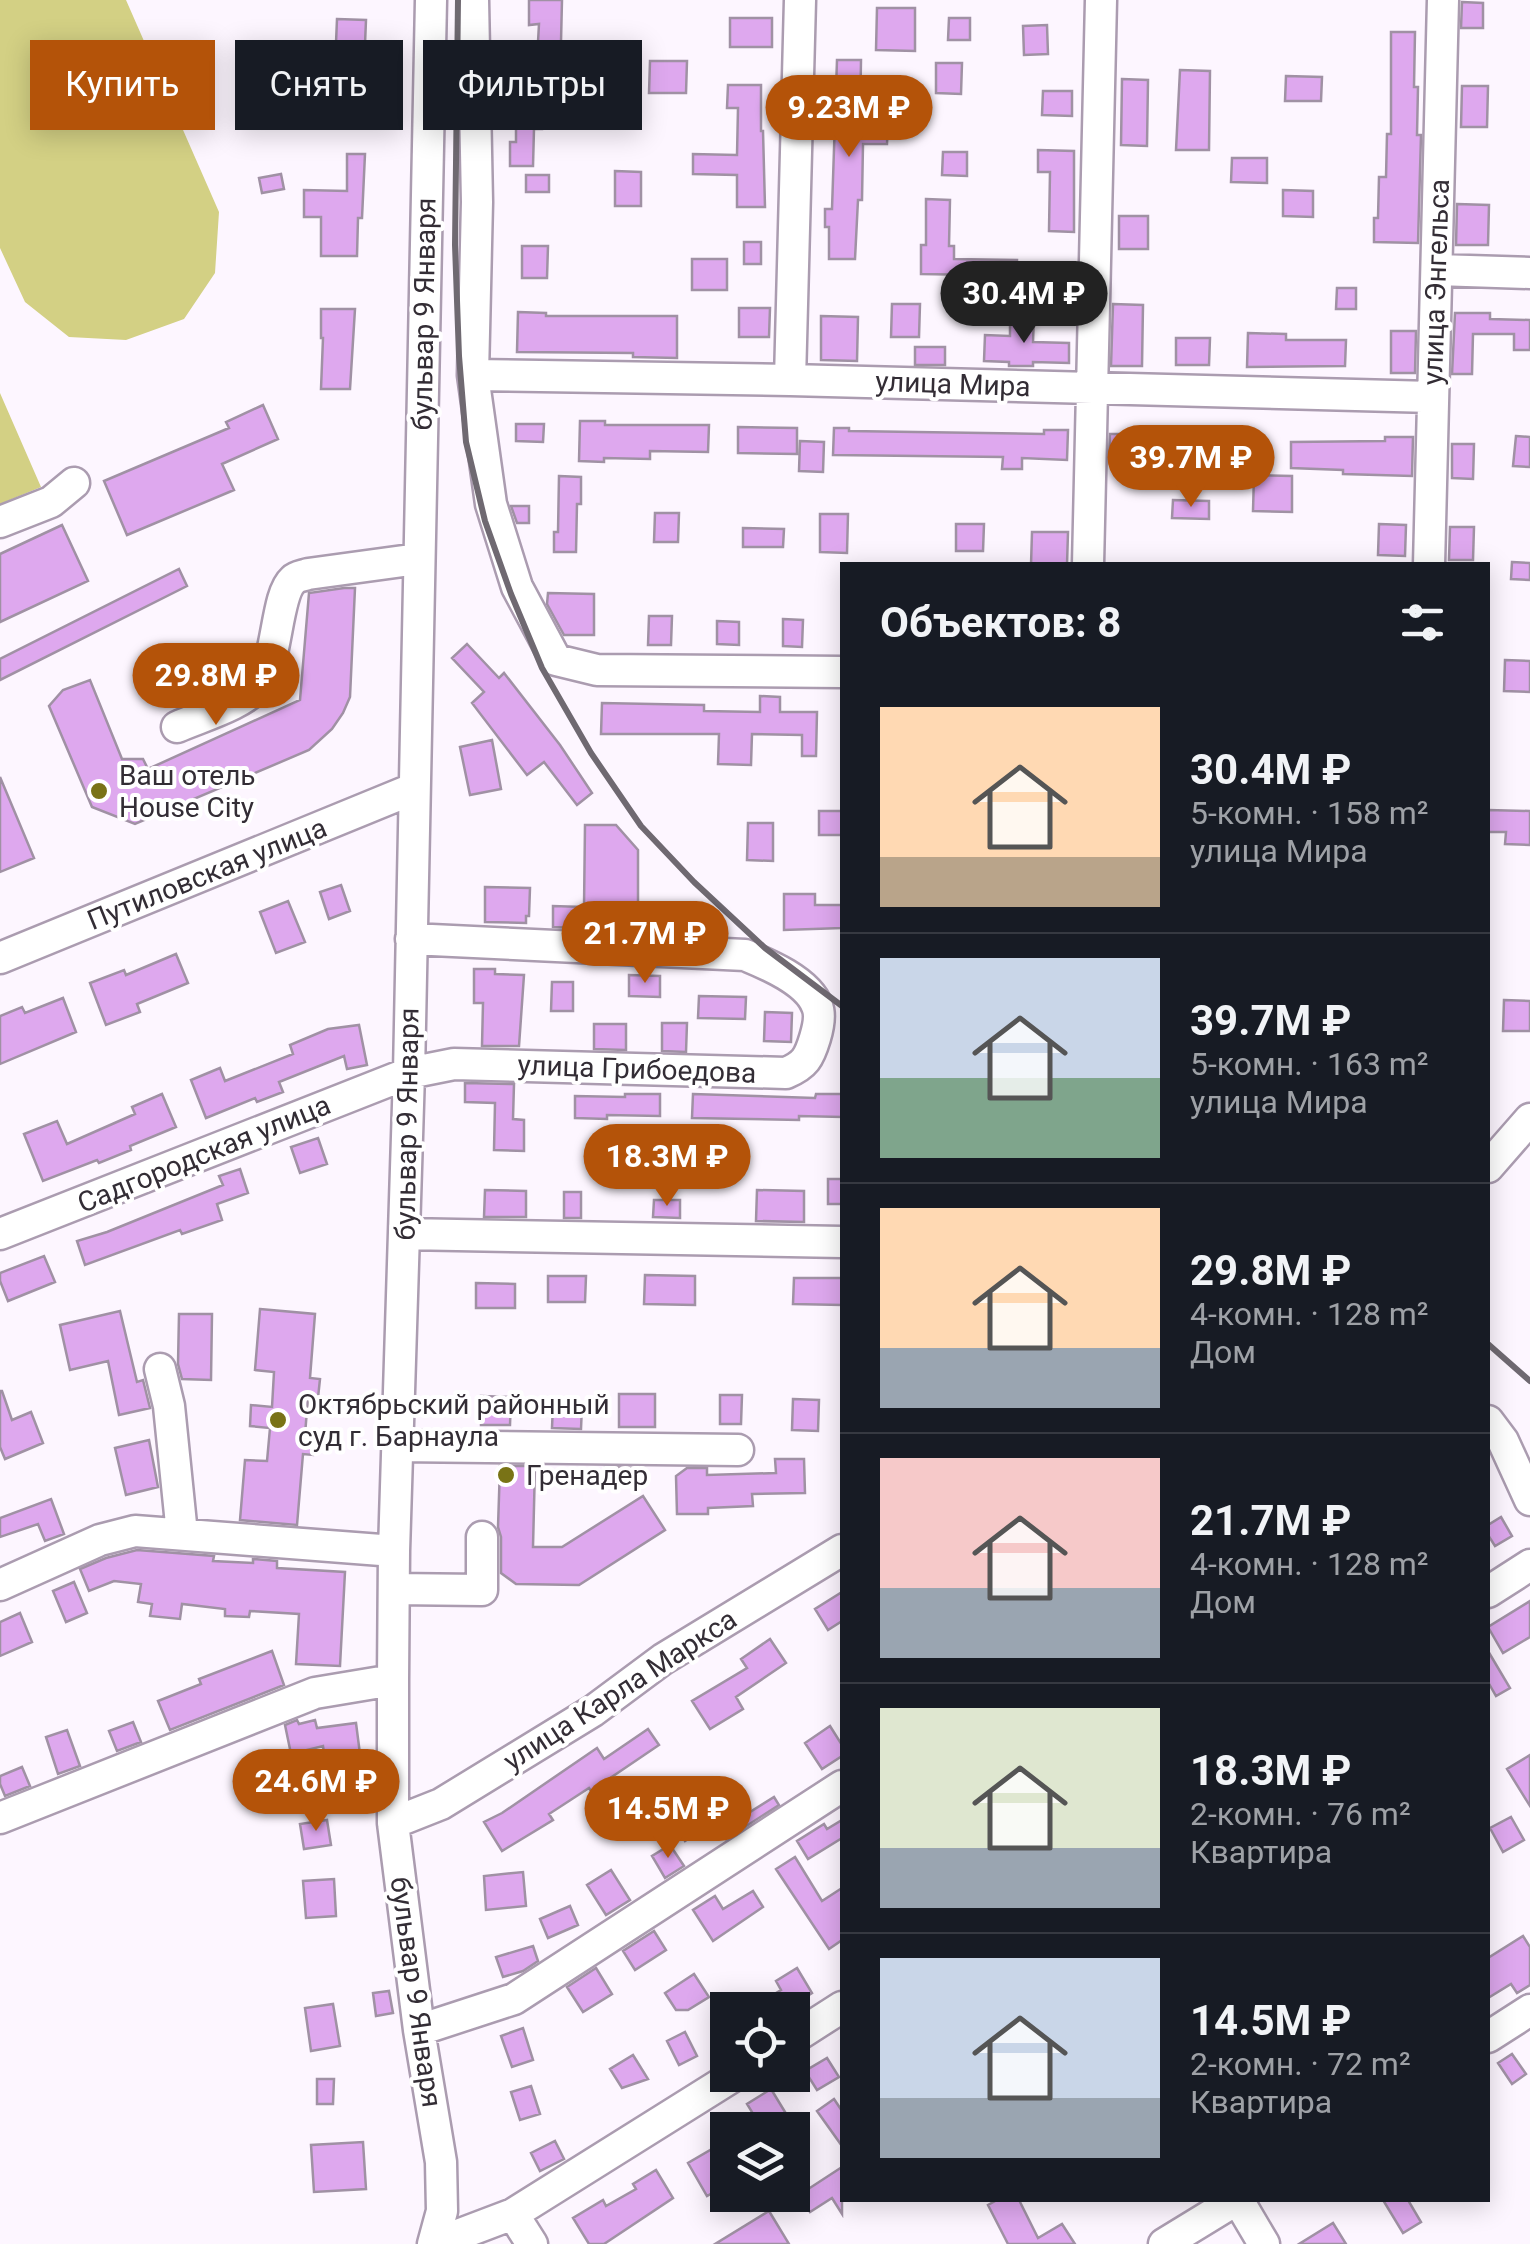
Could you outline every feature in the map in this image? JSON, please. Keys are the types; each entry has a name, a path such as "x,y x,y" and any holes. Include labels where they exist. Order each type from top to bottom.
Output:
{"street":[{"name":"бульвар 9 Января","path":"431,0 409,1073 394,1551 393,1823 419,2030 441,2162 442,2211 434,2244"},
{"name":"бульвар 9 Января","path":"473,0 477,202 473,375"},
{"path":"790,380 800,0"},
{"path":"1088,562 1100,0"},
{"name":"улица Энгельса","path":"1429,562 1443,0"},
{"path":"1438,270 1530,273"},
{"path":"473,375 491,504 517,587 556,660 597,670 840,672"},
{"name":"улица Мира","path":"473,375 1432,397"},
{"path":"0,522 51,502 74,483"},
{"path":"177,726 245,698 260,684 270,666 285,595 294,580 308,574 418,559"},
{"name":"Путиловская улица","path":"0,958 414,789"},
{"name":"улица Грибоедова","path":"409,1073 454,1064 786,1074 802,1066 812,1050 818,1026 818,1006 809,994 770,965 745,955 411,939"},
{"name":"Садгородская улица","path":"0,1234 409,1073"},
{"path":"1490,1132 1529,1125"},
{"path":"1490,1164 1529,1125"},
{"path":"404,1234 840,1242"},
{"path":"160,1369 169,1406 182,1534"},
{"path":"1490,1424 1503,1441 1530,1500"},
{"path":"398,1446 738,1450"},
{"path":"0,1586 100,1540 135,1530 394,1551"},
{"path":"394,1589 482,1590 482,1538"},
{"name":"улица Карла Маркса","path":"393,1823 456,1795 593,1712 663,1659 840,1556"},
{"path":"1490,1591 1530,1565"},
{"path":"0,1818 315,1692 393,1680"},
{"path":"419,2030 514,2000 840,1787"},
{"path":"810,2027 840,2008"},
{"path":"1490,2037 1530,2010"},
{"path":"434,2244 513,2214 710,2090"},
{"path":"1164,2244 1234,2202"},
{"path":"1238,2202 1264,2244"},
{"path":"513,2214 532,2244"}],"shaded area":[{"path":"0,0 126,0 144,40 30,40 30,130 183,130 219,212 215,273 184,319 126,340 69,337 25,302 0,248"},
{"path":"0,393 41,487 0,504"}],"building":[{"path":"529,0 562,0 561,40 538,40 539,24 529,25"},
{"path":"1462,2 1483,3 1483,28 1461,28"},
{"path":"877,8 915,8 915,51 876,50"},
{"path":"730,18 772,18 772,47 730,47"},
{"path":"949,18 970,18 970,40 948,40"},
{"path":"337,19 366,20 365,40 336,40"},
{"path":"1047,25 1048,54 1024,55 1023,26"},
{"path":"1391,32 1415,32 1414,87 1418,87 1417,135 1421,135 1418,243 1374,242 1379,177 1386,177 1387,134 1391,134"},
{"path":"837,60 861,60 860,121 888,122 887,144 863,144 855,259 829,259 829,227 825,227 825,209 832,209"},
{"path":"650,61 687,61 686,93 649,93"},
{"path":"936,63 962,63 961,94 936,93"},
{"path":"1180,70 1210,71 1209,150 1176,150"},
{"path":"1286,76 1322,77 1321,101 1285,101"},
{"path":"1122,79 1148,80 1147,146 1121,145"},
{"path":"728,85 761,85 765,207 737,207 737,175 693,174 693,154 737,155 738,108 727,108"},
{"path":"1462,86 1488,86 1487,127 1461,127"},
{"path":"1043,91 1072,91 1072,116 1042,115"},
{"path":"516,130 534,130 533,166 510,166 510,142 516,142"},
{"path":"1038,150 1074,151 1074,232 1049,231 1050,172 1038,172"},
{"path":"943,152 967,152 967,176 942,175"},
{"path":"347,154 365,154 357,256 321,256 321,217 304,217 304,190 347,191"},
{"path":"1232,158 1267,158 1267,183 1231,182"},
{"path":"615,171 641,172 641,206 615,206"},
{"path":"281,174 284,189 262,193 259,178"},
{"path":"526,175 549,175 549,192 526,192"},
{"path":"1283,190 1313,191 1313,217 1283,216"},
{"path":"926,199 950,200 949,246 954,246 954,259 1017,260 1017,278 921,274 921,245 926,245"},
{"path":"1457,204 1489,205 1488,245 1456,245"},
{"path":"1119,216 1148,216 1148,249 1119,249"},
{"path":"744,242 761,242 761,264 744,264"},
{"path":"522,246 548,246 547,278 522,278"},
{"path":"692,259 727,259 727,290 692,290"},
{"path":"1337,288 1356,288 1356,309 1336,309"},
{"path":"892,304 920,304 919,337 891,337"},
{"path":"1113,304 1143,305 1142,366 1111,366"},
{"path":"739,308 770,308 769,337 739,337"},
{"path":"321,309 355,309 350,389 321,389"},
{"path":"518,312 546,316 677,316 677,358 633,357 633,353 517,352"},
{"path":"1455,313 1490,313 1490,319 1530,320 1530,350 1514,350 1514,334 1473,334 1472,374 1452,374"},
{"path":"1010,314 1034,315 1033,342 1069,343 1069,363 1009,366 1009,362 984,361 985,335 1010,336"},
{"path":"821,316 858,317 857,361 821,360"},
{"path":"1391,331 1416,331 1415,373 1391,373"},
{"path":"1248,333 1286,334 1286,340 1346,340 1345,366 1247,367"},
{"path":"1176,338 1210,338 1209,365 1176,365"},
{"path":"915,347 945,347 945,365 915,365"},
{"path":"263,405 278,439 222,464 234,490 127,535 104,481 229,428 226,422"},
{"path":"580,421 605,421 605,425 709,425 708,452 650,451 650,459 579,461"},
{"path":"516,424 544,424 543,442 516,441"},
{"path":"738,427 797,428 797,454 738,453"},
{"path":"834,428 1044,434 1044,430 1068,430 1067,460 1022,458 1022,469 1002,469 1003,457 833,455"},
{"path":"1110,434 1145,434 1144,460 1109,459"},
{"path":"1177,436 1226,437 1226,461 1177,460"},
{"path":"1516,436 1530,437 1530,467 1513,466"},
{"path":"1385,437 1413,437 1412,476 1291,468 1291,442 1385,441"},
{"path":"800,441 824,442 823,472 799,471"},
{"path":"1452,444 1474,444 1473,479 1452,478"},
{"path":"1254,475 1292,476 1292,512 1253,511"},
{"path":"559,476 581,477 576,552 554,552"},
{"path":"1173,500 1209,501 1209,519 1172,518"},
{"path":"511,506 529,506 529,523 517,523"},
{"path":"655,513 679,513 678,542 654,542"},
{"path":"820,514 848,514 847,553 820,552"},
{"path":"956,524 984,524 983,551 956,551"},
{"path":"1379,524 1406,525 1405,556 1378,555"},
{"path":"62,525 88,581 0,622 0,554"},
{"path":"1450,527 1474,527 1473,560 1449,560"},
{"path":"743,528 784,529 783,547 743,547"},
{"path":"1032,532 1068,532 1067,562 1031,562"},
{"path":"1512,562 1530,563 1530,580 1511,579"},
{"path":"179,569 187,586 0,680 0,659"},
{"path":"355,588 350,697 332,729 309,750 135,824 92,807 49,706 63,690 90,680 122,759 143,759 148,769 300,700 309,593"},
{"path":"548,593 594,594 594,635 564,635 547,604"},
{"path":"649,616 672,616 671,645 648,645"},
{"path":"783,619 803,620 802,647 783,646"},
{"path":"717,621 739,622 739,645 717,644"},
{"path":"467,644 499,678 504,673 560,745 592,793 577,805 544,762 527,775 472,703 484,692 452,658"},
{"path":"1505,660 1530,661 1530,692 1504,691"},
{"path":"760,696 780,697 780,712 817,712 816,756 802,756 802,735 752,734 751,765 718,764 719,734 601,734 602,703 704,705 704,711 760,712"},
{"path":"492,740 501,789 470,795 460,747"},
{"path":"0,777 34,858 0,872"},
{"path":"1490,810 1530,811 1530,845 1505,844 1506,832 1490,832"},
{"path":"819,811 840,811 840,835 819,835"},
{"path":"748,823 773,823 773,861 747,860"},
{"path":"585,825 616,825 638,850 638,909 687,912 686,933 553,927 553,906 584,907"},
{"path":"341,885 350,911 329,919 320,892"},
{"path":"485,887 530,888 526,923 485,922"},
{"path":"784,894 815,894 815,905 840,905 840,928 784,930"},
{"path":"288,901 305,942 276,953 260,912"},
{"path":"176,954 188,983 137,1004 140,1012 106,1025 90,983 124,970 126,975"},
{"path":"474,969 524,975 519,1046 482,1046 483,1003 474,1003"},
{"path":"629,975 660,976 660,997 629,996"},
{"path":"552,982 573,982 573,1011 551,1011"},
{"path":"699,996 746,997 745,1019 698,1018"},
{"path":"63,998 76,1032 0,1064 0,1016 22,1007 25,1013"},
{"path":"1504,1000 1530,1001 1530,1031 1503,1031"},
{"path":"765,1012 792,1013 791,1042 764,1041"},
{"path":"662,1023 687,1023 686,1052 662,1051"},
{"path":"594,1024 626,1024 626,1050 594,1049"},
{"path":"359,1025 367,1065 347,1069 344,1056 279,1082 283,1092 257,1102 255,1098 206,1118 191,1080 220,1068 225,1081 293,1054 290,1045 328,1029"},
{"path":"465,1083 514,1084 513,1119 524,1120 524,1151 494,1150 495,1103 465,1102"},
{"path":"162,1094 176,1127 99,1163 97,1160 43,1181 24,1134 57,1121 67,1144 135,1114 132,1107"},
{"path":"660,1094 660,1116 575,1118 575,1096"},
{"path":"693,1094 815,1098 816,1094 840,1094 840,1117 692,1118"},
{"path":"318,1138 327,1164 300,1173 291,1147"},
{"path":"240,1169 248,1193 217,1204 222,1220 182,1234 180,1230 85,1265 77,1241 223,1185 219,1176"},
{"path":"828,1179 840,1179 840,1204 828,1204"},
{"path":"485,1190 526,1191 526,1217 484,1217"},
{"path":"757,1190 804,1191 804,1222 756,1221"},
{"path":"564,1192 581,1192 581,1218 564,1218"},
{"path":"654,1200 680,1200 680,1218 653,1217"},
{"path":"44,1256 55,1282 8,1301 0,1273"},
{"path":"645,1275 695,1276 695,1305 644,1304"},
{"path":"548,1276 586,1276 585,1302 548,1302"},
{"path":"794,1278 840,1278 840,1305 793,1304"},
{"path":"476,1283 515,1284 515,1308 476,1308"},
{"name":"Октябрьский районный суд г. Барнаула","path":"260,1309 315,1314 310,1378 320,1379 318,1398 308,1397 305,1435 314,1436 313,1455 303,1454 297,1525 240,1520 245,1460 267,1461 270,1428 250,1426 251,1405 272,1407 274,1372 255,1370"},
{"path":"120,1311 137,1382 143,1380 150,1408 119,1415 108,1361 70,1370 60,1325"},
{"path":"179,1314 212,1314 211,1380 182,1379 178,1364"},
{"path":"0,1391 12,1420 31,1412 43,1443 5,1459 0,1447"},
{"path":"619,1394 655,1394 655,1427 619,1427"},
{"path":"720,1395 742,1395 741,1424 720,1424"},
{"path":"481,1396 511,1397 510,1425 481,1425"},
{"path":"793,1399 819,1400 818,1431 792,1430"},
{"path":"553,1404 582,1405 581,1429 552,1428"},
{"path":"149,1440 158,1487 126,1495 115,1448"},
{"path":"775,1459 804,1459 805,1493 752,1494 753,1506 708,1508 708,1514 677,1514 676,1476 687,1468 707,1468 707,1475 776,1473"},
{"path":"500,1466 535,1466 533,1547 562,1547 643,1496 665,1530 579,1585 516,1584 501,1573"},
{"path":"605,1467 637,1468 637,1476 605,1476"},
{"path":"51,1499 64,1534 45,1541 38,1524 0,1537 0,1518"},
{"path":"1501,1517 1512,1536 1495,1546 1490,1538 1490,1524"},
{"path":"137,1550 214,1556 213,1561 277,1561 277,1568 345,1572 340,1666 296,1664 299,1614 250,1611 249,1617 225,1616 225,1609 182,1604 180,1619 150,1616 152,1604 138,1602 141,1584 114,1581 89,1591 80,1569"},
{"path":"74,1582 87,1613 66,1622 53,1591"},
{"path":"840,1593 840,1622 828,1630 815,1609"},
{"path":"1530,1601 1530,1637 1503,1653 1490,1626"},
{"path":"20,1613 32,1642 0,1656 0,1622"},
{"path":"770,1639 786,1663 736,1697 743,1709 710,1729 692,1701 747,1668 741,1659"},
{"path":"272,1651 284,1685 170,1730 158,1701 201,1684 199,1679"},
{"path":"1490,1654 1510,1688 1496,1696 1490,1686"},
{"path":"297,1720 299,1724 315,1720 317,1728 356,1723 364,1785 329,1789 323,1746 291,1754 285,1725"},
{"path":"133,1722 141,1742 117,1751 109,1731"},
{"path":"830,1726 840,1742 840,1757 822,1769 805,1743"},
{"path":"648,1729 659,1745 549,1814 553,1820 502,1851 484,1822 597,1748 604,1759"},
{"path":"67,1730 80,1766 58,1774 46,1737"},
{"path":"1530,1755 1530,1806 1507,1769"},
{"path":"22,1767 30,1786 5,1796 0,1776"},
{"path":"774,1797 779,1805 726,1839 714,1820 727,1811 734,1822"},
{"path":"690,1798 708,1826 685,1841 667,1812"},
{"path":"1511,1817 1524,1840 1503,1852 1490,1828"},
{"path":"327,1820 331,1845 304,1849 300,1824"},
{"path":"840,1821 840,1839 808,1859 797,1841 824,1824 827,1829"},
{"path":"670,1845 684,1866 665,1878 652,1856"},
{"path":"795,1857 822,1901 840,1889 840,1941 829,1949 776,1869"},
{"path":"611,1870 630,1900 606,1915 587,1885"},
{"path":"523,1872 526,1906 486,1910 484,1876"},
{"path":"334,1879 336,1916 306,1918 303,1881"},
{"path":"753,1891 763,1907 713,1941 693,1910 715,1896 723,1909"},
{"path":"570,1906 578,1925 548,1938 540,1919"},
{"path":"654,1931 666,1950 635,1970 623,1951"},
{"path":"1523,1936 1530,1947 1530,1985 1517,1993 1511,1984 1490,1997 1490,1957"},
{"path":"533,1946 538,1961 503,1977 496,1957"},
{"path":"596,1968 612,1994 583,2012 567,1987"},
{"path":"797,1968 812,1993 778,1992 781,1990 776,1981"},
{"path":"694,1974 709,1997 688,2010 676,2010 665,1993"},
{"path":"389,1991 393,2013 376,2016 373,1993"},
{"path":"333,2004 340,2046 311,2051 305,2008"},
{"path":"523,2028 533,2060 512,2067 501,2036"},
{"path":"685,2032 697,2056 679,2065 667,2041"},
{"path":"1512,2054 1526,2074 1512,2084 1498,2063"},
{"path":"633,2055 648,2079 622,2088 610,2069"},
{"path":"827,2058 839,2077 817,2090 810,2079 810,2068"},
{"path":"317,2079 334,2079 333,2104 317,2104"},
{"path":"531,2086 540,2114 520,2120 511,2092"},
{"path":"773,2092 785,2112 752,2112 747,2104"},
{"path":"834,2099 840,2108 840,2143 817,2111"},
{"path":"555,2141 564,2159 540,2171 531,2153"},
{"path":"363,2142 366,2189 314,2192 311,2145"},
{"path":"710,2150 710,2194 707,2196 688,2163"},
{"path":"840,2168 842,2214 832,2198 810,2212 810,2188"},
{"path":"656,2170 673,2198 604,2244 589,2244 573,2218 603,2200 606,2206 636,2189 633,2184"},
{"path":"1020,2202 1038,2238 1062,2224 1075,2244 1008,2244 988,2205"},
{"path":"1384,2202 1409,2202 1421,2222 1403,2233"},
{"path":"770,2212 789,2244 715,2244"},
{"path":"1333,2223 1346,2244 1299,2244"}],"railway":[{"path":"458,0 455,245 466,442 485,521 511,594 542,668 591,753 641,826 765,948 840,1004"},
{"path":"1490,1346 1530,1381"}],"place":[{"name":"Ваш отель House City","path":"99,791"},
{"name":"Октябрьский районный суд г. Барнаула","path":"278,1420"},
{"name":"Гренадер","path":"506,1475"}]}
